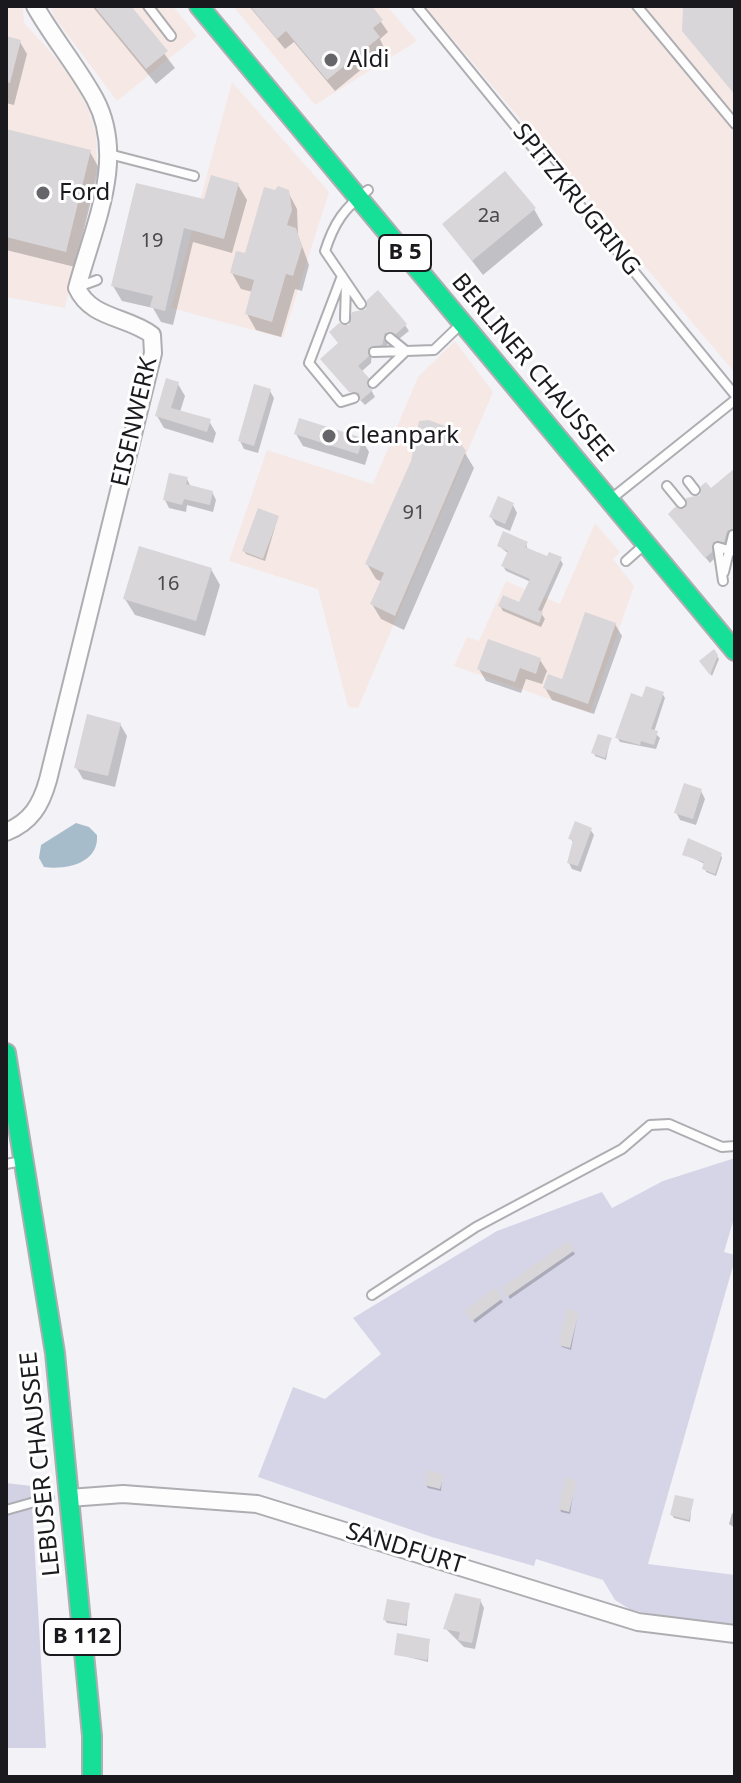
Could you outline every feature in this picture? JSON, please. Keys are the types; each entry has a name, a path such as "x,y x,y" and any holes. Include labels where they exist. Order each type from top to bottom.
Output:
{"main road":[{"name":"BERLINER CHAUSSEE","path":"199,6 363,194 650,540 735,651"},
{"name":"BERLINER CHAUSSEE","path":"216,6 463,323 614,497"},
{"name":"BERLINER CHAUSSEE","path":"650,540 735,632"},
{"name":"LEBUSER CHAUSSEE","path":"6,1053 15,1163 55,1353 92,1777"}],"street":[{"path":"35,6 97,103 106,127 109,154 107,178 77,288"},
{"name":"EISENWERK","path":"6,832 28,821 42,801 153,353 152,335 139,325 96,311 83,301 77,288"},
{"name":"SANDFURT","path":"69,1498 123,1494 257,1504 638,1622 735,1634"}],"lane":[{"path":"148,6 171,36"},
{"name":"SPITZKRUGRING","path":"417,6 735,397 614,497"},
{"path":"637,6 735,124"},
{"path":"109,154 194,176"},
{"path":"361,304 325,251 334,224 346,207 363,194"},
{"path":"344,279 345,319"},
{"path":"344,279 309,363 341,402 354,398"},
{"path":"77,288 97,280"},
{"path":"374,352 434,350 463,323"},
{"path":"390,338 406,351"},
{"path":"373,383 406,351"},
{"path":"688,481 695,490"},
{"path":"667,486 681,503"},
{"path":"732,551 718,547 723,581 732,551 733,535"},
{"path":"626,561 650,540"},
{"path":"372,1295 476,1227 622,1149 650,1125 669,1124 722,1147 735,1146"},
{"path":"6,1510 49,1498"}],"shaded area":[{"path":"6,6 23,6 24,23 69,72 88,109 96,134 97,168 65,308 6,297"},
{"path":"50,6 173,6 197,36 117,101 55,18"},
{"path":"233,6 387,6 417,41 315,105"},
{"path":"424,6 735,6 735,373 439,23"},
{"path":"232,82 329,192 283,338 171,308"},
{"path":"455,341 493,392 358,708 348,707 318,589 229,561 267,450 373,484 418,377"},
{"path":"595,523 620,552 613,559 634,586 590,713 454,666 467,637 479,641 506,581 560,604"},
{"path":"76,823 89,827 97,835 93,852 71,866 44,867 39,858 41,845"},
{"path":"735,1158 735,1215 724,1252 735,1255 735,1259 648,1564 735,1575 735,1630 631,1610 615,1600 603,1580 536,1559 534,1566 432,1537 258,1477 293,1387 325,1399 381,1354 353,1318 497,1231 602,1192 612,1208 663,1181"},
{"path":"6,1483 31,1486 46,1748 6,1748"}],"building":[{"path":"94,6 131,6 168,51 146,69"},
{"name":"Aldi","path":"250,6 372,6 383,20 373,28 380,37 327,80 286,31 277,39"},
{"path":"683,6 735,6 735,95 682,31"},
{"path":"6,36 21,40 10,83 6,82"},
{"name":"Ford","path":"6,129 91,150 66,252 6,237"},
{"path":"505,171 536,208 472,261 442,224"},
{"path":"211,175 239,183 224,239 184,228 165,311 150,307 153,296 111,286 136,183 204,199"},
{"path":"278,186 289,190 292,210 287,225 296,228 302,247 293,276 286,274 272,322 245,314 254,280 230,273 236,251 245,253 264,187 275,190"},
{"path":"378,290 407,324 396,334 385,333 382,345 368,348 369,356 358,366 369,378 368,387 373,390 360,401 359,393 349,392 320,359 338,343 329,332 339,323 349,325 352,312 366,309 367,300"},
{"path":"166,378 179,382 171,408 211,419 207,432 155,416"},
{"path":"254,384 271,389 254,446 238,441"},
{"name":"Cleanpark","path":"299,418 363,438 358,454 294,434"},
{"path":"429,420 450,428 466,451 395,616 370,604 384,573 365,564 411,461 419,421"},
{"path":"735,468 735,528 727,531 724,542 713,542 712,552 705,558 668,514 675,507 685,509 686,498 700,495 701,486 706,482 711,488"},
{"path":"169,473 188,477 186,484 213,491 210,505 184,499 182,505 163,500"},
{"path":"498,496 514,503 505,524 489,517"},
{"path":"258,508 279,516 263,559 242,551"},
{"path":"503,531 528,542 525,547 547,556 549,552 562,557 538,610 543,612 539,623 498,606 503,595 519,602 530,579 501,566 508,551 497,546"},
{"path":"139,546 212,568 196,621 123,599"},
{"path":"585,612 616,623 588,704 543,688 548,674 562,679"},
{"path":"488,639 541,658 536,674 520,668 515,682 477,669"},
{"path":"714,649 718,655 710,675 699,661"},
{"path":"646,686 664,692 651,729 658,731 654,745 641,741 640,745 615,738 631,693 642,697"},
{"path":"87,714 121,723 108,776 74,768"},
{"path":"598,734 612,738 605,758 591,753"},
{"path":"684,783 702,789 693,819 674,813"},
{"path":"575,821 592,828 578,866 567,863 573,840 568,839"},
{"path":"688,838 722,853 715,874 702,869 704,862 682,855"},
{"path":"568,1241 575,1250 507,1297 501,1288"},
{"path":"495,1288 503,1298 472,1321 464,1311"},
{"path":"567,1308 579,1311 570,1348 558,1345"},
{"path":"427,1470 444,1474 440,1489 424,1485"},
{"path":"565,1477 577,1481 569,1512 558,1509"},
{"path":"675,1495 694,1499 689,1520 670,1515"},
{"path":"455,1593 481,1599 472,1643 458,1640 460,1632 443,1629"},
{"path":"387,1599 410,1603 406,1624 383,1620"},
{"path":"397,1633 430,1639 427,1660 394,1655"}],"traffic: fast":[{"path":"199,6 735,651"},
{"path":"6,1053 55,1353 92,1736 92,1777"}],"place":[{"name":"Aldi","path":"331,60"},
{"name":"Ford","path":"43,193"},
{"name":"Cleanpark","path":"329,436"}]}
